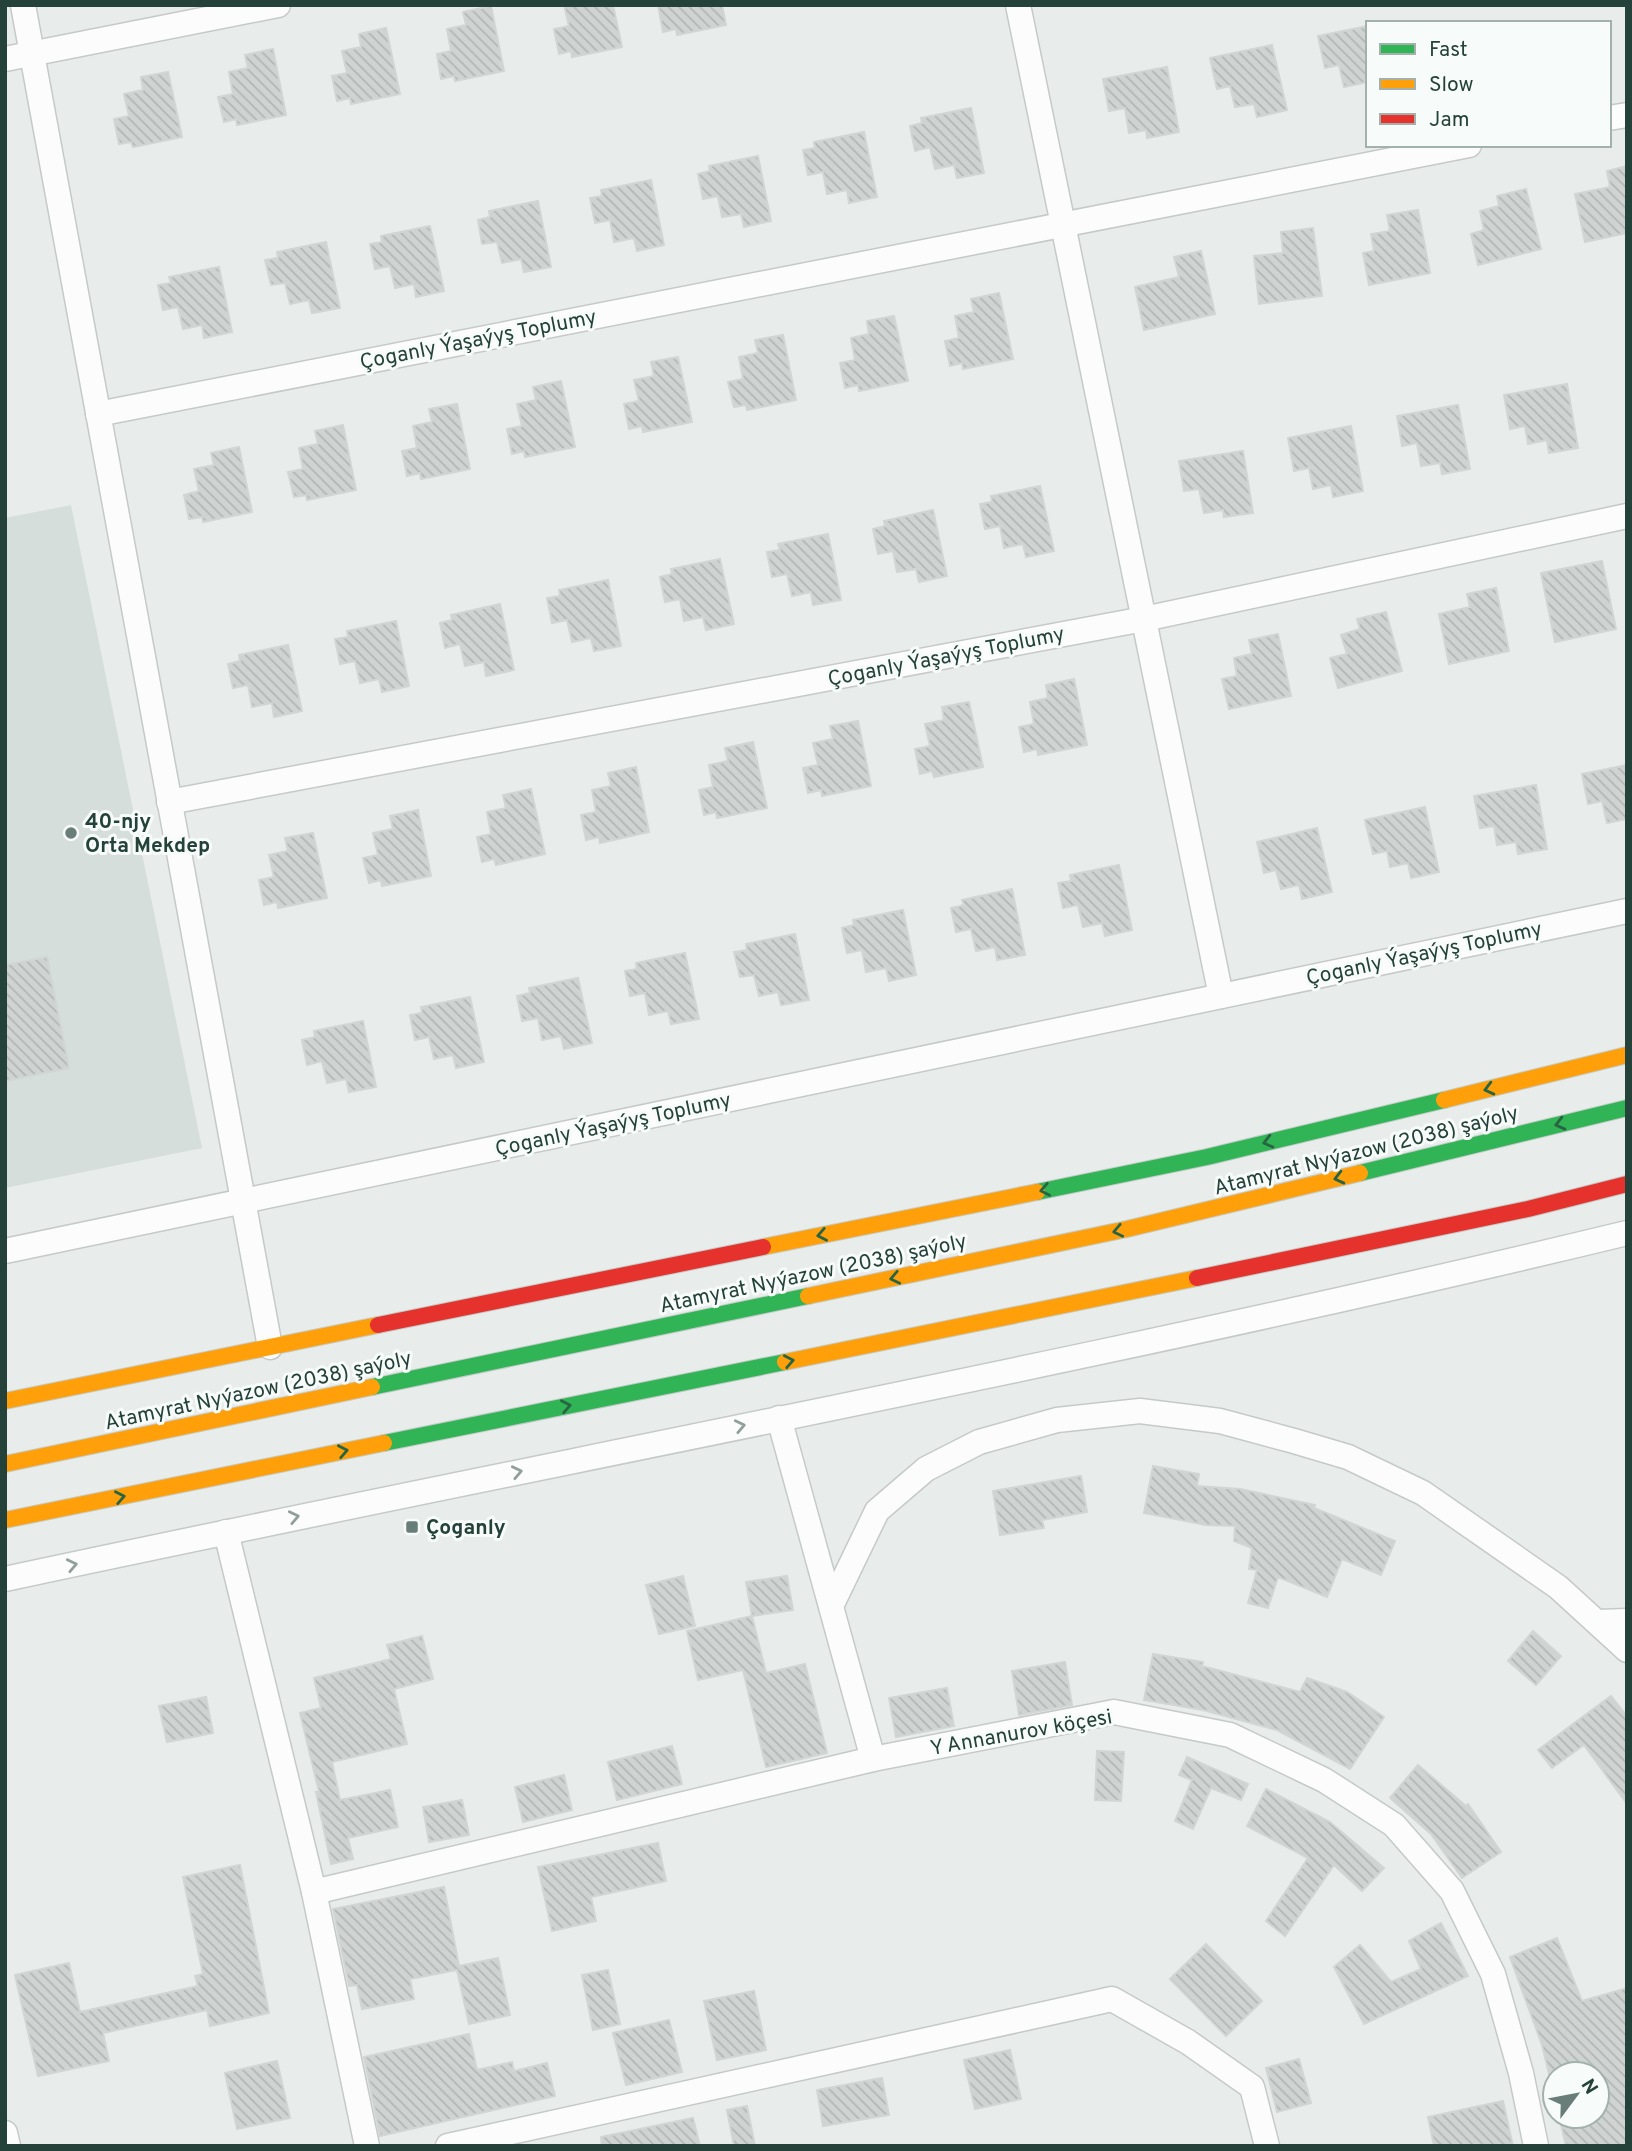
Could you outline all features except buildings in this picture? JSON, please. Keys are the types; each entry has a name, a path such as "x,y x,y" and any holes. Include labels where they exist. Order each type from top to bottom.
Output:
{"main road":[{"path":"5,1401 1207,1157 1627,1055"},
{"name":"Atamyrat Nyýazow (2038) şaýoly","path":"5,1464 1127,1229 1627,1108"},
{"path":"5,1520 1039,1311 1528,1209 1627,1184"}],"street":[{"path":"23,5 270,1347"},
{"path":"5,59 278,5"},
{"path":"1018,5 1221,996"},
{"name":"Çoganly Ýaşaýyş Toplumy","path":"98,414 1459,147"},
{"name":"Çoganly Ýaşaýyş Toplumy","path":"169,802 1144,619 1627,516"},
{"name":"Çoganly Ýaşaýyş Toplumy","path":"5,1251 1627,911"},
{"path":"5,1579 977,1377 1496,1265 1627,1233"},
{"path":"832,1604 877,1511 926,1469 979,1442 1057,1420 1140,1412 1220,1421 1348,1457 1423,1493 1558,1587 1627,1650"},
{"path":"779,1418 873,1759"},
{"path":"226,1532 314,1892 367,2146"},
{"path":"1598,1622 1627,1621"},
{"name":"Y Annanurov köçesi","path":"314,1892 873,1759 1114,1712 1230,1735 1324,1780 1394,1825 1452,1891 1493,1974 1521,2073 1536,2146"},
{"path":"448,2146 1112,1999 1188,2042 1252,2087 1267,2146"},
{"path":"5,2133 8,2146"}],"shaded area":[{"name":"40-njy Orta Mekdep","path":"71,505 202,1148 5,1188 5,518"}],"traffic: fast":[{"path":"1037,1192 1207,1157 1444,1100"},
{"path":"1360,1173 1627,1108"},
{"path":"372,1387 808,1296"},
{"path":"384,1443 785,1362"}],"traffic: slow":[{"path":"1444,1100 1627,1055"},
{"path":"808,1296 1127,1229 1360,1173"},
{"path":"763,1247 1037,1192"},
{"path":"785,1362 1197,1278"},
{"path":"5,1401 378,1325"},
{"path":"5,1464 372,1387"},
{"path":"5,1520 384,1443"}],"traffic: jam":[{"path":"1197,1278 1528,1209 1627,1184"},
{"path":"378,1325 763,1247"}],"place":[{"name":"40-njy Orta Mekdep","path":"71,833"},
{"name":"Çoganly","path":"412,1527"}]}
